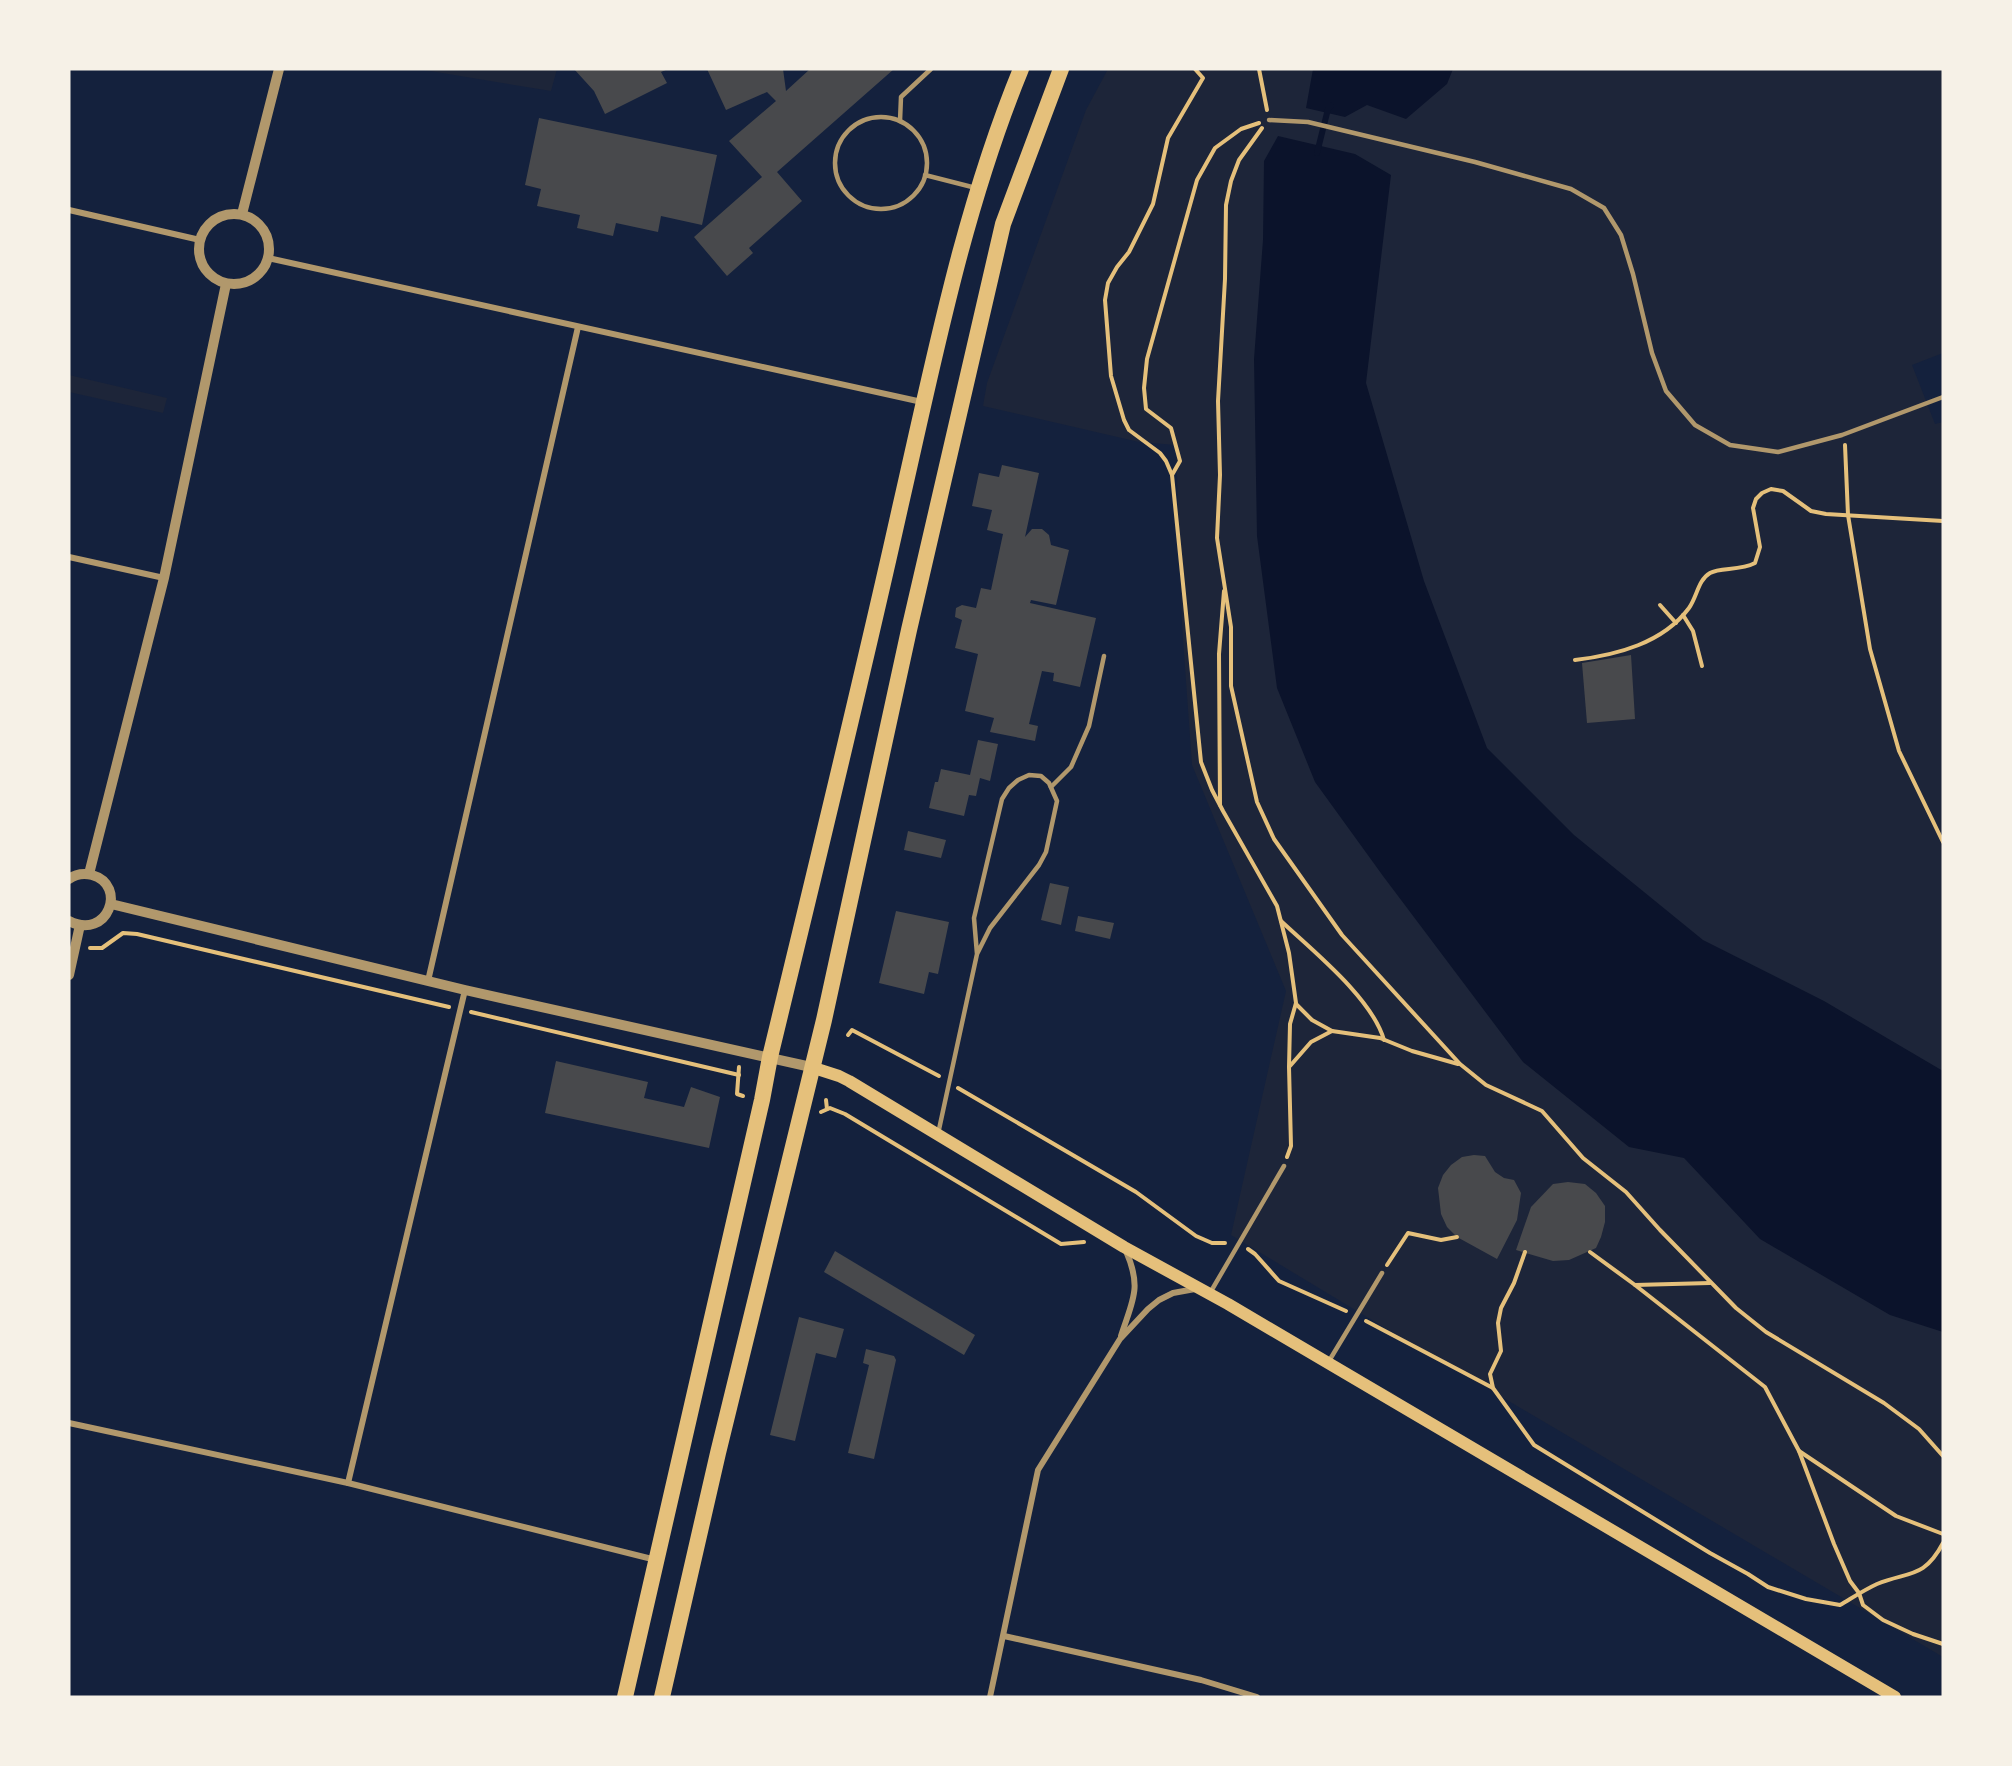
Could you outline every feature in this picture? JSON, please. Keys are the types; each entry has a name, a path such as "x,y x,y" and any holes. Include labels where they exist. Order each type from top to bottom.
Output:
{"highway":[{"path":"625,1697 770,1057 923,402 964,235 1002,115 1021,69"},
{"path":"662,1697 721,1442 826,1011 909,630 1003,224 1061,69"}],"main road":[{"path":"811,1067 839,1076 1124,1247 1205,1291 1894,1697"}],"street":[{"path":"242,214 279,69"},
{"path":"69,210 200,240"},
{"path":"242,214 256,220 264,229 269,240 267,264 260,274 250,281 226,284 216,280 201,262 198,251 200,240 204,229 212,221 222,215 242,214"},
{"path":"268,258 923,402"},
{"path":"89,874 164,578 226,284"},
{"path":"428,981 578,327"},
{"path":"69,557 164,578"},
{"path":"69,879 81,874 89,874 104,882 109,888 111,904 108,913 94,925 80,925 69,921"},
{"path":"111,904 465,990 811,1067"},
{"path":"69,975 80,925"},
{"path":"348,1483 465,990"},
{"path":"1120,1339 1136,1293 1134,1272 1124,1247"},
{"path":"990,1697 1038,1470 1120,1339 1159,1300 1173,1293 1205,1291"},
{"path":"69,1423 348,1483 656,1561"},
{"path":"1004,1636 1201,1680 1257,1697"}],"lane":[{"path":"900,121 901,97 932,69"},
{"path":"884,117 900,121 917,134 924,148 927,164 925,175 916,193 904,203 888,209 873,209 857,203 845,192 837,178 834,162 838,146 846,132 859,122 884,117"},
{"path":"1269,120 1308,122 1338,128 1475,162 1570,189 1604,208 1621,235 1634,274 1652,353 1666,391 1695,425 1730,445 1778,452 1842,435 1943,397"},
{"path":"925,175 979,189"},
{"path":"1052,787 1071,766 1089,726 1104,656"},
{"path":"938,1135 977,954 990,928 1039,865 1046,852 1057,801 1052,787 1041,776 1029,776 1018,780 1002,799 974,918 977,954"},
{"path":"1205,1291 1240,1243 1284,1166"},
{"path":"1327,1364 1382,1273"}],"path":[{"path":"1195,69 1203,78 1168,138 1153,204 1138,236 1108,283 1105,300 1111,376 1124,420 1130,430 1160,453 1172,475 1202,762 1220,806 1277,906 1289,953 1296,1003 1300,1010 1332,1032 1384,1040 1412,1051 1460,1064"},
{"path":"1259,69 1269,120 1239,160 1231,181 1226,205 1225,279 1218,401 1220,475 1217,538 1231,627 1231,686 1257,802 1274,839 1342,934 1460,1064 1486,1085 1542,1110 1583,1158 1626,1192 1736,1308 1766,1332 1884,1403 1919,1429 1943,1456"},
{"path":"1172,475 1180,461 1171,428 1146,409 1144,388 1147,359 1172,263 1197,180 1215,148 1241,129 1269,120"},
{"path":"1842,435 1846,448 1848,515 1870,649 1896,740 1913,782 1943,842"},
{"path":"1575,660 1596,658 1659,636 1683,615 1691,605 1704,579 1711,572 1746,568 1755,563 1760,547 1753,508 1762,493 1771,489 1783,491 1811,511 1943,521"},
{"path":"1220,806 1219,654 1224,584"},
{"path":"1660,604 1676,623"},
{"path":"1683,615 1694,631 1702,666"},
{"path":"1280,920 1367,1006 1380,1024 1384,1040"},
{"path":"90,948 102,948 123,933 137,934 446,1006"},
{"path":"1284,1166 1291,1146 1290,1024 1296,1003"},
{"path":"476,1013 739,1075"},
{"path":"848,1035 852,1030 949,1082 1136,1192 1196,1236 1212,1243 1240,1243 1256,1254 1279,1281 1356,1316 1493,1389"},
{"path":"1289,1067 1311,1042 1332,1032"},
{"path":"740,1067 737,1094 743,1096"},
{"path":"826,1100 827,1109"},
{"path":"813,1111 820,1113 834,1108 1061,1244"},
{"path":"1382,1273 1408,1233 1441,1240 1456,1237"},
{"path":"1524,1252 1514,1283 1500,1308 1498,1323 1501,1351 1490,1374 1493,1389 1534,1445 1768,1587 1806,1599 1840,1605 1879,1583 1918,1572 1937,1555 1943,1543"},
{"path":"1590,1252 1765,1387 1799,1450 1834,1544 1863,1605 1883,1620 1913,1634 1943,1644"},
{"path":"1635,1285 1711,1282"},
{"path":"1799,1450 1896,1516 1943,1534"}],"shaded area":[{"path":"418,69 557,69 551,91"},
{"path":"1108,69 1943,69 1943,353 1912,365 1935,424 1943,422 1943,1657 1231,1235 1286,991 1192,765 1182,625 1176,445 1139,442 983,406 987,383 1086,110"},
{"path":"1313,69 1453,69 1447,84 1406,119 1367,105 1345,117 1306,108"},
{"path":"1278,136 1355,154 1391,175 1366,383 1424,581 1487,748 1574,835 1703,940 1824,1001 1943,1071 1943,1332 1890,1315 1760,1239 1684,1158 1629,1147 1523,1062 1315,782 1277,688 1257,536 1254,359 1263,240 1264,161"},
{"path":"69,375 167,398 163,413 69,392"}],"building":[{"path":"574,69 668,69 661,72 667,83 605,114 594,91"},
{"path":"707,69 783,69 786,91 810,69 894,69 777,172 802,201 749,248 753,253 727,276 694,237 762,177 729,141 776,101 767,92 726,110"},
{"path":"539,118 717,155 702,225 661,216 658,232 616,223 613,236 577,228 580,215 537,206 541,189 525,185"},
{"path":"1002,465 1039,473 1025,537 1032,529 1042,529 1049,535 1051,545 1069,550 1056,605 1031,600 1030,603 1096,618 1080,687 1053,681 1054,673 1042,671 1029,724 1038,726 1035,741 990,732 994,718 965,711 978,654 955,648 962,620 955,617 956,608 962,605 976,608 981,588 991,590 1003,534 987,530 992,510 972,506 979,473 999,477"},
{"path":"1631,655 1635,719 1587,723 1582,663"},
{"path":"978,740 998,744 990,781 980,778 976,796 969,795 964,816 929,808 935,782 938,782 941,769 970,775"},
{"path":"908,831 946,840 941,858 904,850"},
{"path":"1050,883 1069,887 1061,925 1041,920"},
{"path":"896,911 949,922 938,974 929,972 924,994 879,983"},
{"path":"1078,916 1114,923 1110,939 1075,931"},
{"path":"556,1061 648,1082 644,1098 684,1107 691,1087 720,1097 709,1148 545,1113"},
{"path":"1485,1156 1495,1172 1504,1178 1514,1180 1521,1193 1517,1220 1497,1259 1457,1237 1447,1227 1441,1214 1438,1188 1443,1175 1462,1157"},
{"path":"1568,1182 1585,1184 1596,1193 1605,1206 1605,1222 1596,1248 1569,1260 1553,1261 1516,1250 1531,1207 1553,1184"},
{"path":"835,1251 975,1335 964,1355 824,1272"},
{"path":"799,1317 844,1329 836,1358 816,1353 795,1441 770,1435"},
{"path":"866,1349 894,1356 896,1360 874,1459 848,1453 869,1365 863,1363"}],"waterway":[{"path":"1317,153 1328,109 1331,106"}]}
